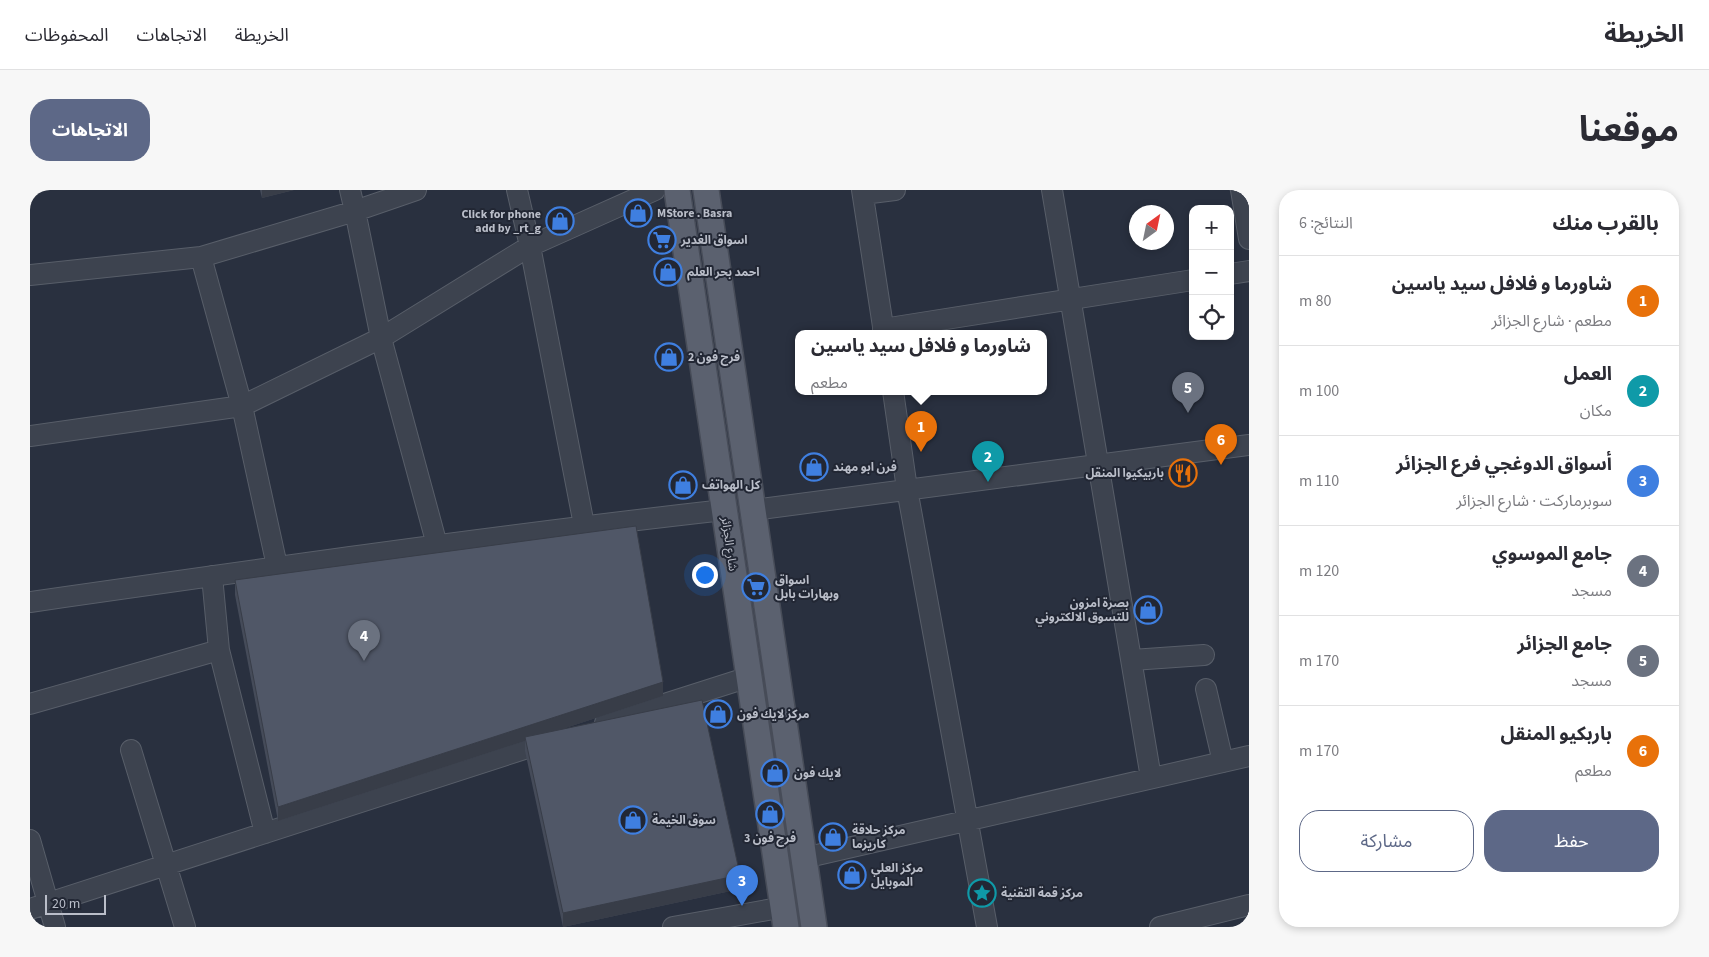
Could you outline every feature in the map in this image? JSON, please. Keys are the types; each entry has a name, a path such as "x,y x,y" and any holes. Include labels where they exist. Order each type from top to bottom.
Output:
{"main road":[{"name":"شارع الجزائر","path":"678,190 785,917"},
{"path":"706,190 814,927"}],"street":[{"path":"350,190 381,338 436,545"},
{"path":"30,275 201,258 355,211 416,190"},
{"path":"517,190 530,246 584,526"},
{"path":"30,436 242,406 381,338 530,246 655,190"},
{"path":"884,330 863,192 895,190"},
{"path":"1052,190 1152,778"},
{"path":"1241,190 1249,239"},
{"path":"201,258 242,406 277,566"},
{"path":"1234,273 1249,271"},
{"path":"890,330 1189,281"},
{"path":"893,395 907,489 987,927"},
{"path":"752,510 1249,445"},
{"path":"30,602 277,566 584,526 724,510"},
{"path":"212,576 219,650 265,833"},
{"path":"30,704 219,650"},
{"path":"1132,660 1204,655"},
{"path":"588,729 749,677"},
{"path":"1206,689 1223,762"},
{"path":"39,906 569,735"},
{"path":"131,750 185,927"},
{"path":"804,858 1249,756"},
{"path":"30,840 39,906 55,927"},
{"path":"1160,927 1249,905"},
{"path":"673,927 785,917"}],"building":[{"path":"636,526 663,682 278,807 235,580"},
{"name":"سوق الخيمة","path":"702,700 740,875 563,913 525,737"}],"place":[{"name":"MStore . Basra","path":"638,213"},
{"name":"Click for phone add by _rt_g","path":"560,221"},
{"name":"اسواق الغدير","path":"662,240"},
{"name":"احمد بحر العلم","path":"668,272"},
{"name":"فرح فون 2","path":"669,357"},
{"name":"جامع الجزائر","path":"1188,413"},
{"name":"شاورما و فلافل سيد ياسين","path":"921,452"},
{"name":"باربكيو المنقل","path":"1221,465"},
{"name":"فرن ابو مهند","path":"814,467"},
{"name":"باربيكيوا المنقل","path":"1183,473"},
{"name":"العمل","path":"988,482"},
{"name":"كل الهواتف","path":"683,485"},
{"name":"اسواق وبهارات بابل","path":"756,587"},
{"name":"بصرة امزون للتسوق الالكتروني","path":"1148,610"},
{"name":"جامع الموسوي","path":"364,661"},
{"name":"مركز لايك فون","path":"718,714"},
{"name":"لايك فون","path":"775,773"},
{"name":"فرح فون 3","path":"770,814"},
{"name":"سوق الخيمة","path":"633,820"},
{"name":"مركز حلاقة كاريزما","path":"833,837"},
{"name":"مركز العلي الموبايل","path":"852,875"},
{"name":"مركز قمة التقنية","path":"982,893"},
{"name":"أسواق الدوغجي فرع الجزائر","path":"742,906"}]}
